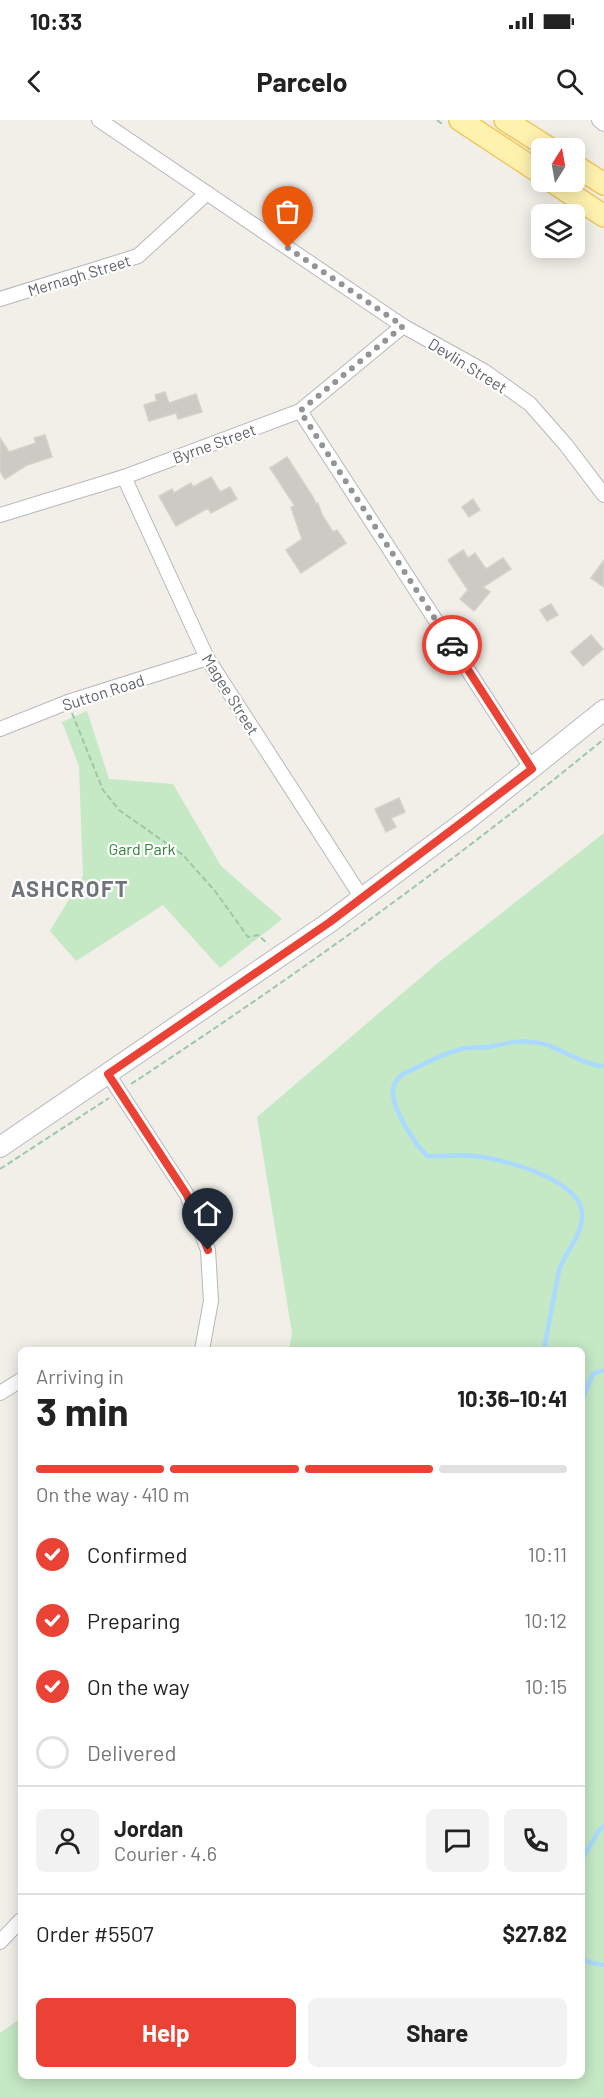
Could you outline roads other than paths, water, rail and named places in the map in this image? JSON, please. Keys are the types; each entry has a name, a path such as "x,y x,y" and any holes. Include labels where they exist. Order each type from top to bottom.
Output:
{"main road":[{"path":"460,120 531,167"},
{"path":"505,120 533,138"},
{"path":"585,172 604,184"},
{"path":"568,192 604,216"}],"street":[{"name":"Devlin Street","path":"99,120 403,326 484,371 530,404 566,445 604,495"},
{"path":"599,120 604,124"},
{"name":"Mernagh Street","path":"0,299 138,256 207,193"},
{"name":"Byrne Street","path":"0,515 124,477 300,411 403,326"},
{"path":"300,411 532,769"},
{"name":"Magee Street","path":"124,477 207,658 362,898"},
{"name":"Sutton Road","path":"0,729 68,702 207,658"},
{"path":"0,1147 287,953 532,769 604,710"},
{"path":"108,1074 187,1195 208,1250 211,1301 203,1347"},
{"path":"0,1393 18,1382"},
{"path":"0,1942 18,1923"}],"waterway":[{"path":"545,1347 559,1270 581,1226 580,1205 571,1193 558,1183 522,1167 474,1156 427,1156 410,1135 396,1106 393,1089 396,1081 403,1074 432,1060 466,1048 490,1047 506,1043 544,1044 589,1063 604,1066"},
{"path":"585,1393 593,1374 604,1370"},
{"path":"585,1854 604,1826"},
{"path":"585,1960 604,1965"}],"district":[{"name":"ASHCROFT","path":"70,888"}],"park label":[{"name":"Gard Park","path":"142,848"}]}
